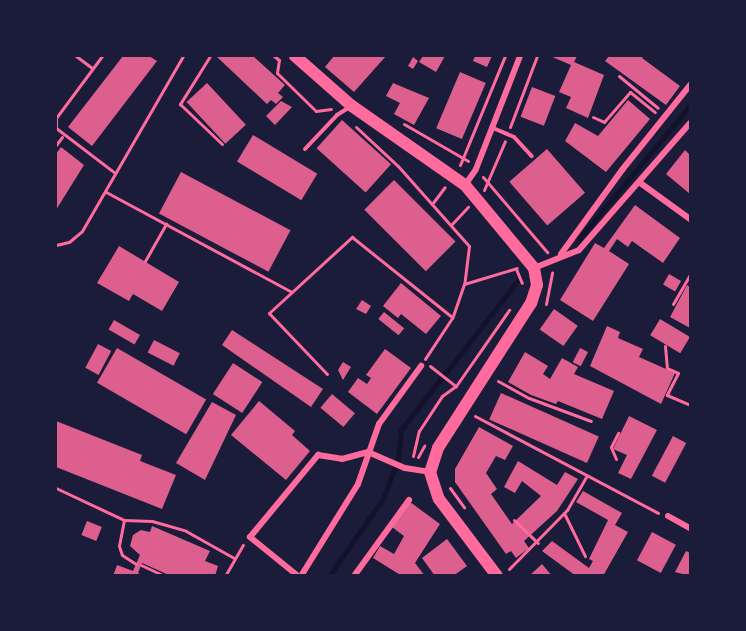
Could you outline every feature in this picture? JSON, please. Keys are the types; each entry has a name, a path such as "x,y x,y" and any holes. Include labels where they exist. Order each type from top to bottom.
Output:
{"main road":[{"path":"295,56 346,110 465,185 534,268 537,285 531,303 438,448 430,472 439,499 497,576"}],"street":[{"path":"465,185 476,169 520,56"},
{"path":"561,254 690,85"},
{"path":"534,268 561,254 579,249 690,123"},
{"path":"639,182 690,219"},
{"path":"421,366 379,424 368,452 358,484 299,576 250,537 318,455 342,459 368,452 405,468 430,472"},
{"path":"354,576 409,500"},
{"path":"669,516 690,528"}],"lane":[{"path":"304,149 346,110"},
{"path":"493,128 508,134 532,156"}],"path":[{"path":"76,56 92,68"},
{"path":"102,56 56,118 56,128 62,136 116,173"},
{"path":"56,245 69,242 82,231 182,58 175,56"},
{"path":"210,56 180,104 222,144"},
{"path":"274,56 279,60 277,73 316,111 336,108 346,110 469,246 464,284 452,318 421,366"},
{"path":"459,166 505,56"},
{"path":"489,183 537,56"},
{"path":"619,76 665,116"},
{"path":"594,117 604,122 630,92 665,116"},
{"path":"56,145 62,136"},
{"path":"482,176 551,260 552,289 544,308"},
{"path":"432,204 448,182"},
{"path":"106,192 292,292"},
{"path":"451,225 470,206"},
{"path":"144,261 166,224"},
{"path":"327,374 269,313 352,237 452,318"},
{"path":"516,268 522,285 520,291"},
{"path":"464,284 516,268 534,268"},
{"path":"673,304 690,274"},
{"path":"424,446 415,457 419,431 442,396 456,386 511,307"},
{"path":"665,346 667,368 678,373 667,395 690,405"},
{"path":"435,370 448,381"},
{"path":"492,389 504,372"},
{"path":"498,381 529,398 591,421"},
{"path":"469,425 481,407"},
{"path":"475,416 586,476 669,516"},
{"path":"616,459 611,447 618,434"},
{"path":"515,576 508,568 538,543 564,513 586,476"},
{"path":"448,483 470,515"},
{"path":"56,488 124,520 152,521 186,531 234,558"},
{"path":"564,513 585,556"},
{"path":"514,519 538,543"},
{"path":"124,520 118,546 122,555 136,564"},
{"path":"225,576 234,558 250,537"},
{"path":"204,548 207,543"},
{"path":"141,566 165,576"}],"building":[{"path":"123,56 149,56 157,61 92,146 68,127"},
{"path":"253,56 285,85 278,93 283,97 276,104 271,100 267,104 217,57"},
{"path":"334,56 386,56 354,92 325,67"},
{"path":"423,56 445,56 436,72 419,62"},
{"path":"475,56 492,56 487,67 473,61"},
{"path":"550,56 577,56 574,62 604,75 588,118 566,108 571,97 559,92 571,65"},
{"path":"609,56 644,56 642,58 680,86 666,105 605,61"},
{"path":"413,57 418,61 413,69 408,66"},
{"path":"460,72 486,83 462,139 436,128"},
{"path":"207,83 246,125 225,144 187,102"},
{"path":"393,83 429,98 414,125 394,114 400,103 386,96"},
{"path":"532,87 555,96 544,126 521,117"},
{"path":"628,100 650,119 606,172 565,141 575,123 598,136"},
{"path":"281,101 292,107 275,125 266,116"},
{"path":"342,120 391,164 366,192 317,148"},
{"path":"253,135 317,174 301,200 237,162"},
{"path":"61,147 84,165 56,210 56,154"},
{"path":"547,149 585,193 547,226 509,182"},
{"path":"685,150 690,155 690,194 666,174"},
{"path":"181,172 290,230 268,272 159,213"},
{"path":"394,180 456,242 426,271 364,210"},
{"path":"635,205 680,238 663,263 632,241 628,247 617,239 609,251 629,264 593,321 560,300 595,243 604,248"},
{"path":"119,246 179,282 162,311 133,294 129,301 97,283"},
{"path":"669,274 681,281 675,291 663,284"},
{"path":"401,283 441,316 426,334 401,314 398,318 383,306"},
{"path":"687,285 690,287 690,328 670,317"},
{"path":"362,300 371,306 366,314 356,309"},
{"path":"554,309 578,326 563,346 540,329"},
{"path":"384,312 404,328 399,335 378,319"},
{"path":"660,319 690,337 680,353 650,335"},
{"path":"114,320 140,335 134,345 108,330"},
{"path":"607,326 620,332 618,338 643,349 639,357 675,373 661,404 590,366"},
{"path":"232,330 323,389 311,407 222,345"},
{"path":"154,340 180,353 173,366 148,352"},
{"path":"98,344 111,351 99,375 85,368"},
{"path":"117,348 206,400 186,434 97,383"},
{"path":"580,348 588,352 581,366 573,362"},
{"path":"385,349 411,368 377,414 348,392 358,378 367,384 371,378 366,375"},
{"path":"525,352 548,366 543,374 550,379 562,358 578,367 574,374 614,391 602,419 558,401 556,404 531,395 508,382"},
{"path":"343,362 351,367 343,380 338,370"},
{"path":"233,363 262,382 242,413 213,394"},
{"path":"501,393 599,437 587,463 489,419"},
{"path":"332,394 355,413 343,427 320,408"},
{"path":"259,401 295,431 292,435 310,451 286,480 231,435"},
{"path":"212,402 236,415 205,480 176,463"},
{"path":"629,416 657,430 631,479 618,473 627,455 613,449"},
{"path":"56,421 142,455 140,461 176,475 162,509 56,467"},
{"path":"479,427 513,446 505,460 496,456 486,473 497,489 491,494 512,524 541,496 522,481 515,493 504,487 518,461 557,485 565,472 578,479 557,511 524,541 529,548 516,558 511,551 506,554 455,482 455,469"},
{"path":"673,436 686,443 665,483 652,476"},
{"path":"583,491 622,513 615,525 628,532 603,576 576,576 542,551 552,541 589,568 593,561 589,559 608,520 576,502"},
{"path":"410,502 440,524 415,563 425,576 402,576 373,558 380,546 394,554 404,536 392,527"},
{"path":"87,521 102,527 96,541 81,535"},
{"path":"152,526 210,551 205,561 218,566 215,576 171,576 142,563 138,573 143,576 113,576 117,565 133,571 140,555 130,546 133,535 141,530 150,532"},
{"path":"652,532 676,545 661,573 637,560"},
{"path":"447,539 467,566 453,576 435,576 422,558"},
{"path":"686,551 690,553 690,576 675,572"},
{"path":"542,564 552,576 529,576"}],"waterway":[{"path":"579,239 690,106"},
{"path":"329,576 383,499 398,459 401,430 519,279"}]}
